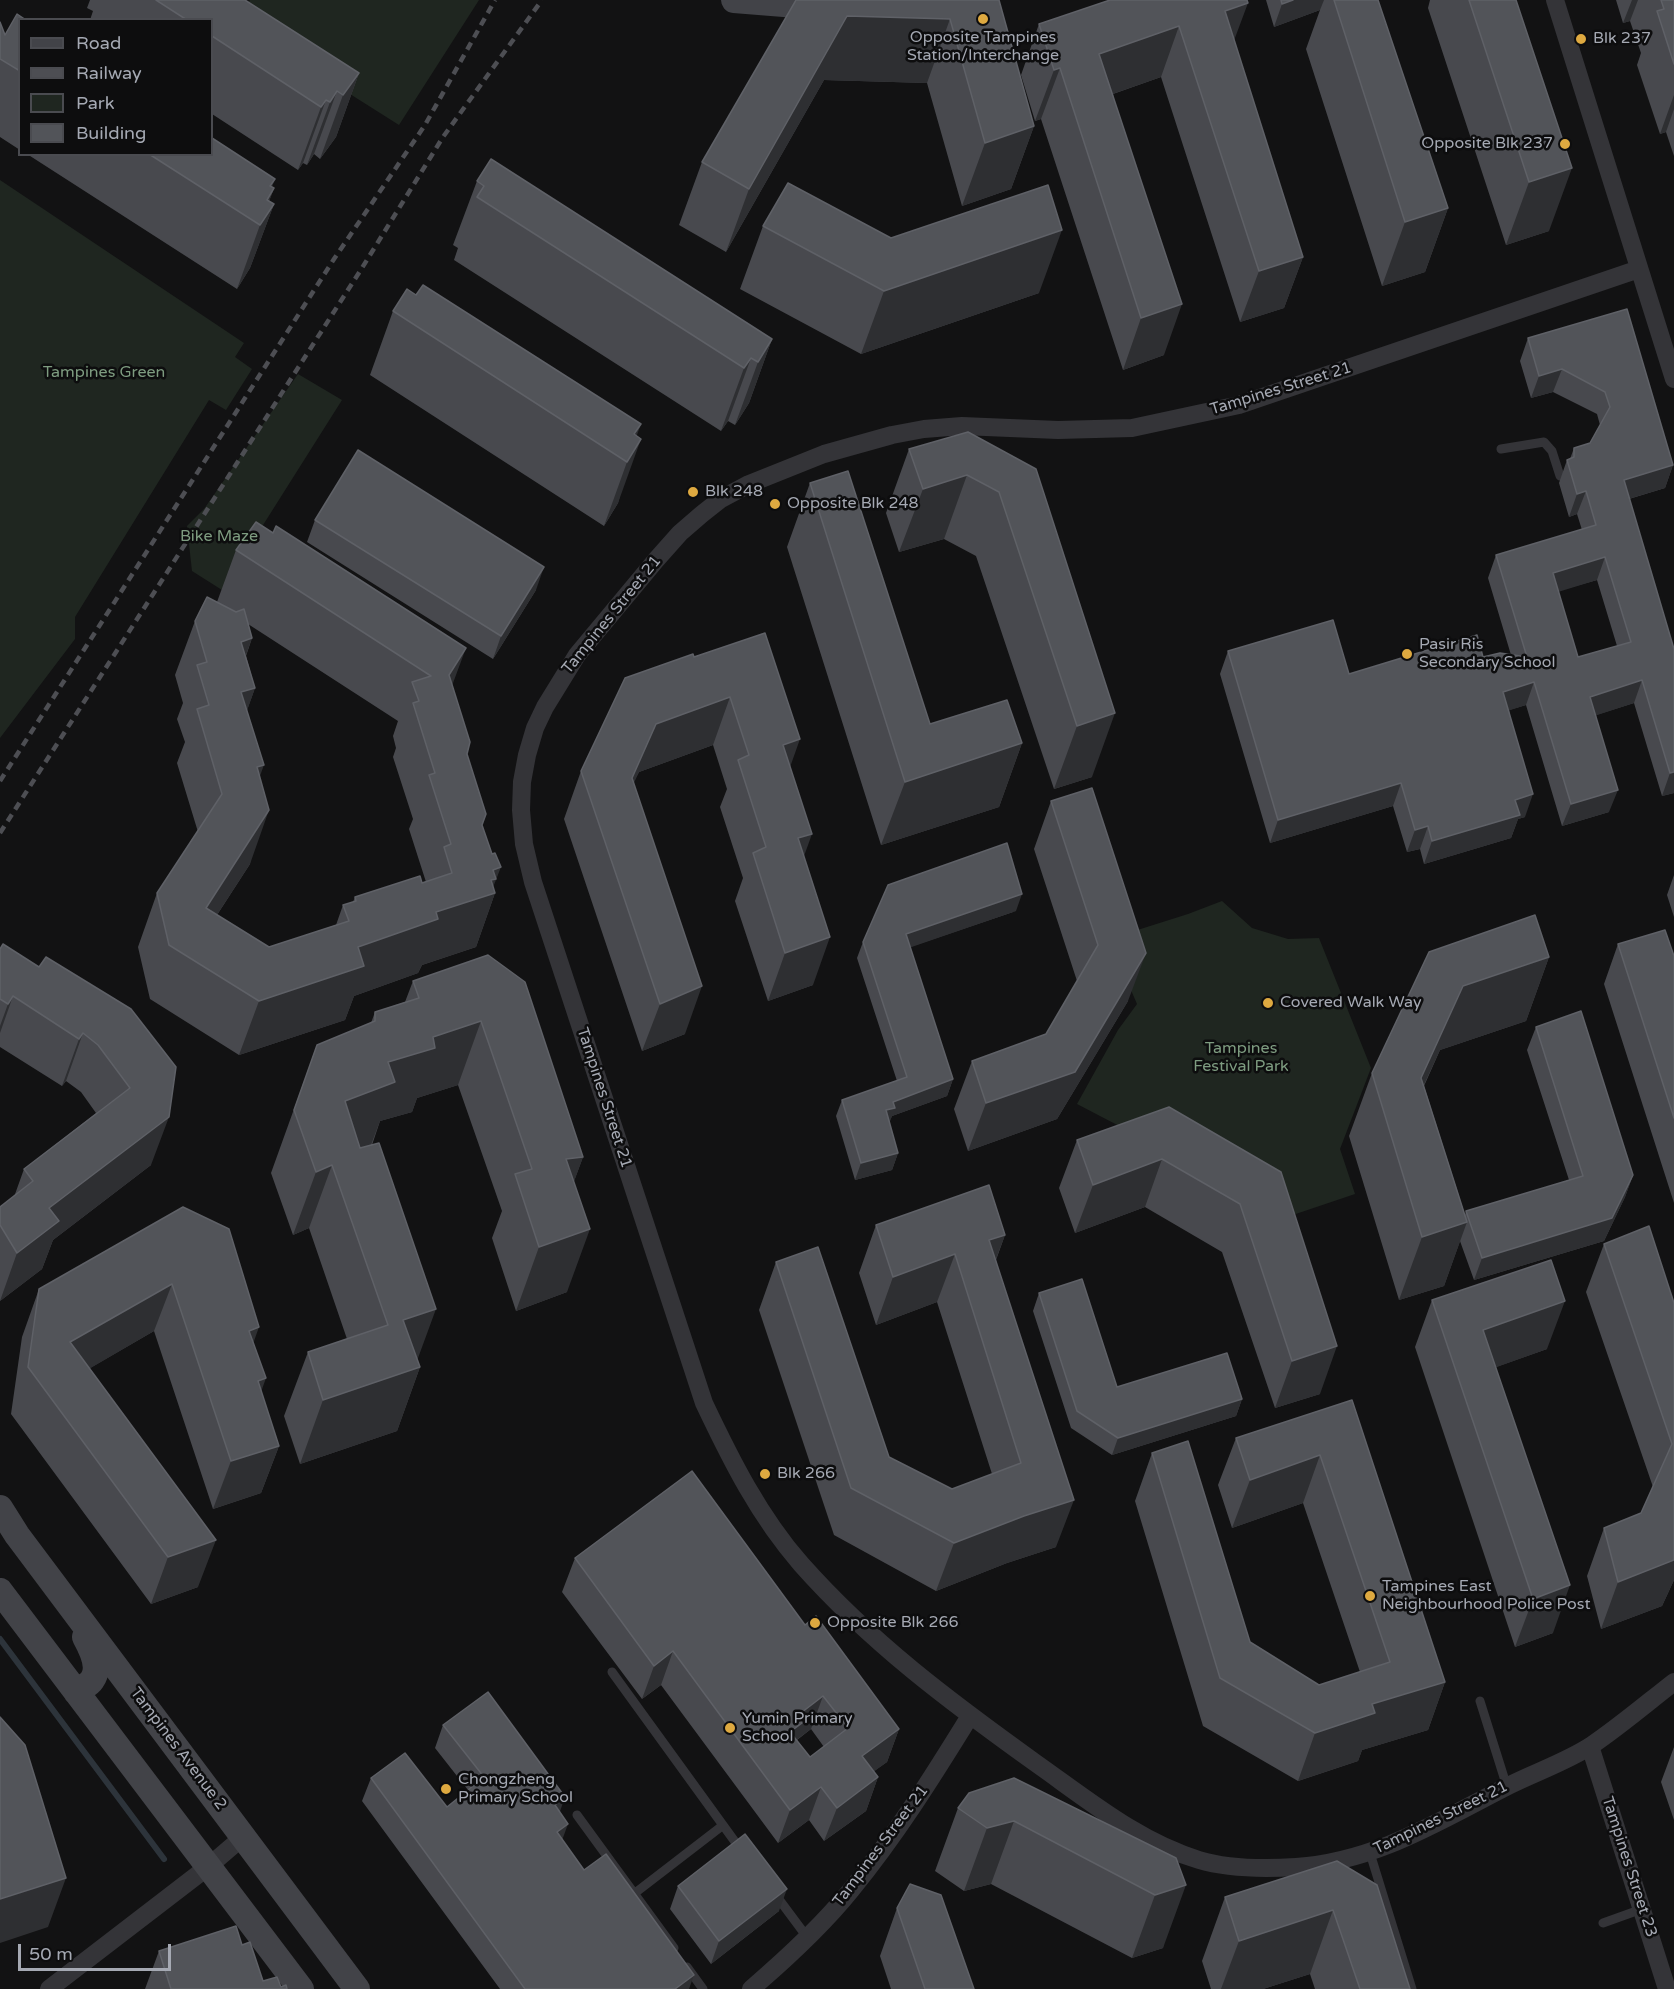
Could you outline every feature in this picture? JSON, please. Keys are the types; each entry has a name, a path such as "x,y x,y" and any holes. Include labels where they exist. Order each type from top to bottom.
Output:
{"main road":[{"path":"734,0 809,6 845,5"},
{"name":"Tampines Avenue 2","path":"0,1508 65,1600 357,1989"},
{"path":"0,1591 302,1989"},
{"path":"65,1600 92,1649 94,1660 95,1672 92,1680 76,1692"}],"street":[{"path":"1555,0 1674,379"},
{"name":"Tampines Street 21","path":"1639,269 1239,405 1132,428 1058,430 962,426 924,429 892,435 825,454 749,484 721,499 680,533 578,653 535,728 522,782 521,810 524,844 533,882 704,1403 746,1489 800,1563 865,1630 970,1716 1130,1829 1170,1849 1200,1860 1233,1866 1293,1867 1326,1864 1370,1853 1413,1835 1590,1746 1674,1682"},
{"name":"Tampines Street 21","path":"751,1989 807,1937 851,1890 906,1816 970,1716"},
{"name":"Tampines Street 23","path":"1590,1746 1667,1989"},
{"path":"49,1989 209,1866 244,1836"}],"lane":[{"path":"1501,449 1544,442 1552,450 1560,476"},
{"path":"612,1672 749,1861"},
{"path":"1480,1701 1507,1787"},
{"path":"577,1815 704,1989"},
{"path":"635,1893 722,1826"},
{"path":"1370,1853 1412,1989"},
{"path":"770,1888 807,1937"},
{"path":"1603,1923 1642,1909"}],"green space":[{"path":"250,0 479,0 399,125 236,22"},
{"name":"Tampines Green","path":"0,180 244,343 235,357 252,369 226,410 209,400 75,617 75,639 0,738"},
{"name":"Bike Maze","path":"298,374 342,400 222,590 192,571 187,526 204,509"},
{"name":"Tampines Festival Park","path":"1222,901 1252,928 1288,939 1319,938 1371,1068 1340,1149 1355,1194 1275,1221 1192,1164 1077,1104 1118,1030 1137,1004 1109,939"}],"building":[{"path":"156,0 245,0 359,73 343,95 337,91 330,102 326,100 321,107 213,37 213,18 184,18"},
{"path":"796,0 999,0 1034,126 985,143 950,19 847,16 749,189 702,162"},
{"path":"1110,0 1247,0 1248,3 1225,11 1303,257 1259,271 1179,26 1099,54 1182,304 1141,318 1060,68 1054,70 1039,24"},
{"path":"1281,0 1293,0 1282,4"},
{"path":"1334,0 1378,0 1448,208 1405,222"},
{"path":"1469,0 1516,0 1572,168 1529,182"},
{"path":"1661,0 1674,0 1674,64 1657,11 1664,9"},
{"path":"17,14 23,18 18,18 18,70 0,59 0,22 5,35"},
{"path":"213,139 275,179 270,186 274,188 267,200 274,204 260,225 152,156 213,156"},
{"path":"491,159 772,339 758,362 751,358 744,368 477,197 484,186 477,181"},
{"path":"788,183 891,238 1048,185 1062,230 884,291 763,226"},
{"path":"423,285 641,424 634,434 641,439 627,462 393,311 407,289 416,295"},
{"path":"1627,309 1673,465 1624,480 1674,649 1674,772 1670,773 1642,680 1590,697 1618,790 1571,804 1534,682 1503,692 1533,794 1515,800 1520,815 1432,841 1428,826 1415,830 1401,783 1278,820 1228,651 1333,620 1349,674 1477,635 1483,657 1500,653 1527,657 1496,555 1596,525 1586,491 1577,494 1567,460 1574,457 1574,448 1590,443 1610,407 1605,392 1562,369 1539,376 1528,338","holes":["1605,557 1631,642 1578,657 1553,573"]},
{"path":"968,432 1036,469 1115,713 1077,726 999,492 967,475 923,489 909,449"},
{"path":"358,450 544,567 501,636 315,520"},
{"path":"848,471 930,724 1007,700 1022,743 905,782 810,483"},
{"path":"256,522 273,533 276,526 466,648 449,675 470,742 467,754 486,814 482,825 492,854 495,853 501,867 493,870 496,879 491,880 495,893 436,912 438,919 358,947 364,966 259,1001 169,945 157,893 222,794 197,709 209,705 197,665 207,662 195,621 207,597 236,612 244,609 252,638 241,642 255,688 241,692 264,765 257,767 269,810 206,908 269,947 349,921 343,905 356,901 355,897 420,876 422,883 452,873 444,847 451,844 429,775 435,773 413,703 419,701 412,682 431,676 236,550"},
{"path":"765,633 800,739 783,745 812,834 798,838 830,937 785,953 753,853 766,847 738,760 749,755 730,697 656,724 632,778 702,986 660,1004 581,771 625,678 693,654 694,657"},
{"path":"1092,788 1146,953 1075,1072 986,1103 972,1061 1046,1034 1098,945 1051,801"},
{"path":"1007,843 1022,894 906,934 953,1079 893,1102 895,1108 886,1110 898,1153 861,1163 842,1100 907,1077 863,942 888,885"},
{"path":"1535,915 1549,957 1463,986 1421,1078 1467,1222 1422,1237 1372,1073 1429,952"},
{"path":"1665,930 1674,956 1674,1118 1618,944"},
{"path":"3,944 39,967 46,957 131,1009 176,1067 169,1117 49,1208 59,1221 17,1253 0,1225 0,1207 33,1181 24,1169 130,1088 98,1045 83,1033 79,1039 13,996 8,1004 0,999 0,949"},
{"path":"488,955 525,982 583,1157 566,1159 590,1229 539,1247 515,1174 532,1169 481,1021 433,1037 435,1048 388,1062 395,1082 345,1101 360,1148 379,1143 436,1309 403,1320 420,1367 323,1400 308,1352 388,1325 332,1165 316,1172 294,1110 317,1045 375,1021 375,1012 419,998 413,981"},
{"path":"1581,1011 1633,1175 1612,1218 1482,1258 1466,1211 1583,1176 1536,1027"},
{"path":"1169,1107 1281,1172 1337,1346 1292,1361 1240,1204 1162,1159 1093,1185 1077,1140"},
{"path":"989,1185 1005,1235 989,1240 1074,1500 1024,1516 954,1543 851,1488 776,1262 818,1247 889,1457 952,1489 1021,1463 955,1254 893,1277 876,1225"},
{"path":"183,1207 229,1229 259,1327 249,1331 266,1378 258,1381 279,1446 231,1461 172,1284 70,1342 216,1540 168,1557 28,1367 39,1289"},
{"path":"1649,1226 1674,1303 1674,1560 1618,1582 1604,1528 1641,1513 1672,1444 1604,1244"},
{"path":"1551,1260 1565,1301 1483,1330 1570,1585 1533,1599 1432,1300"},
{"path":"1082,1279 1117,1387 1227,1353 1242,1399 1118,1438 1077,1411 1039,1293"},
{"path":"1352,1400 1445,1682 1372,1704 1375,1713 1315,1733 1220,1678 1152,1453 1188,1441 1250,1642 1319,1685 1390,1662 1320,1455 1250,1480 1236,1438"},
{"path":"692,1471 805,1625 816,1616 899,1729 862,1756 878,1777 837,1808 821,1787 790,1810 673,1651 654,1666 575,1558","holes":["823,1696 848,1728 810,1757 790,1732 802,1723 797,1716"]},
{"path":"488,1692 565,1797 555,1805 568,1824 557,1832 584,1870 606,1854 694,1975 675,1989 525,1989 371,1778 405,1753 447,1807 484,1777 443,1725"},
{"path":"0,1717 25,1745 66,1878 0,1899"},
{"path":"1014,1778 1176,1858 1186,1885 1155,1895 1014,1821 987,1828 958,1808 969,1793"},
{"path":"745,1834 787,1889 719,1941 678,1886"},
{"path":"1337,1861 1377,1885 1410,1989 1360,1989 1333,1910 1239,1941 1225,1897"},
{"path":"910,1884 941,1895 974,1989 925,1989 897,1908"},
{"path":"236,1926 242,1945 250,1942 263,1981 277,1977 281,1987 286,1985 287,1989 171,1989 159,1951"}],"waterway":[{"path":"0,1639 164,1859"}],"railway":[{"path":"0,781 334,259 425,125 495,0"},
{"path":"0,833 362,268 443,137 542,0"}],"place":[{"name":"Opposite Tampines Station/Interchange","path":"983,19"},
{"name":"Blk 237","path":"1581,39"},
{"name":"Opposite Blk 237","path":"1565,144"},
{"name":"Blk 248","path":"693,492"},
{"name":"Opposite Blk 248","path":"775,504"},
{"name":"Pasir Ris Secondary School","path":"1407,654"},
{"name":"Covered Walk Way","path":"1268,1003"},
{"name":"Blk 266","path":"765,1474"},
{"name":"Tampines East Neighbourhood Police Post","path":"1370,1596"},
{"name":"Opposite Blk 266","path":"815,1623"},
{"name":"Yumin Primary School","path":"730,1728"},
{"name":"Chongzheng Primary School","path":"446,1789"}]}
